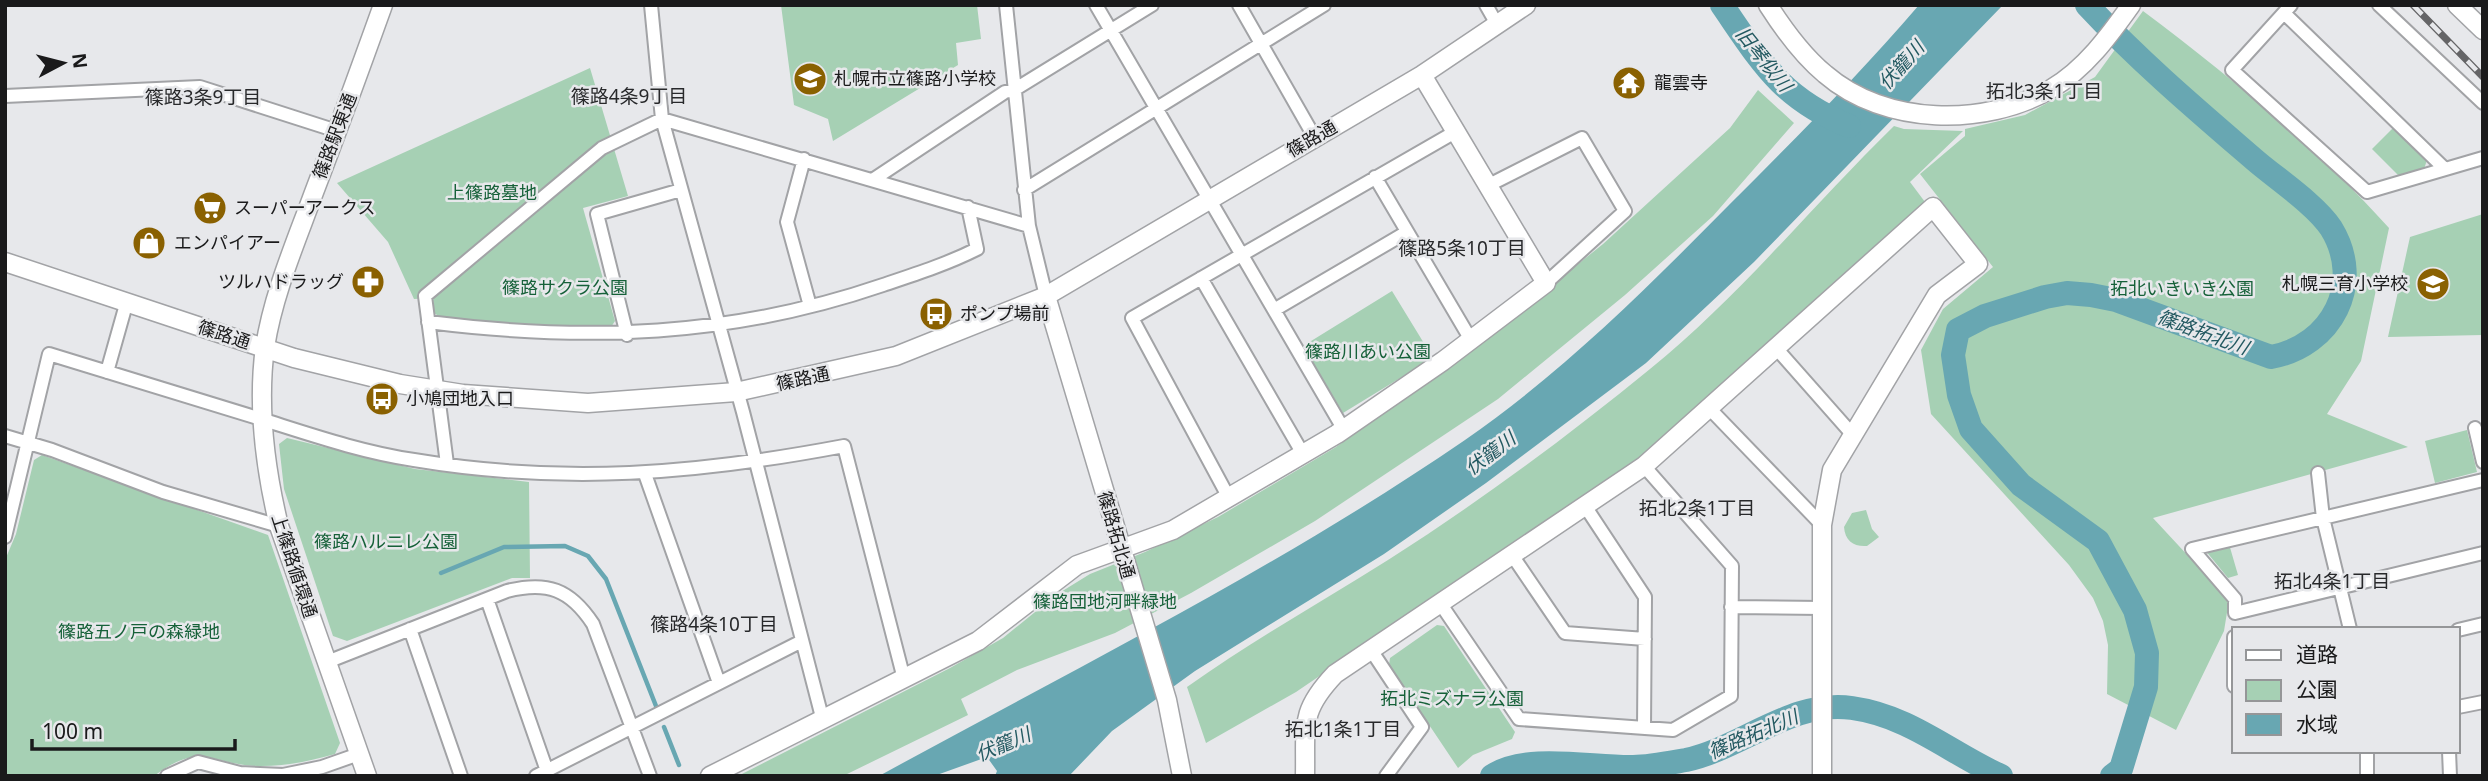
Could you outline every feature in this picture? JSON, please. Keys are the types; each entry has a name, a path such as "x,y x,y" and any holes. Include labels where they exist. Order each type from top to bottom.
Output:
{"street":[{"name":"篠路駅東通","path":"265,348 287,265 383,5"},
{"path":"651,5 662,119 756,463 822,721"},
{"path":"1006,5 1024,190 1029,226 1046,296"},
{"path":"1096,5 1344,430"},
{"path":"874,179 1005,92 1014,90 1152,5"},
{"path":"1239,5 1315,138"},
{"path":"1024,190 1262,46 1324,5"},
{"path":"1486,5 1498,26"},
{"name":"篠路通","path":"5,261 265,348 350,373 435,390 588,402 736,392 896,356 1046,296 1422,75 1526,5"},
{"path":"1768,5 1805,55 1826,75 1859,95 1908,111 1958,116 2003,109 2050,89 2089,59 2129,9"},
{"path":"2379,5 2483,103"},
{"path":"2457,5 2483,30"},
{"path":"2445,169 2288,9 2232,70 2367,192 2483,158"},
{"path":"1422,75 1546,284"},
{"path":"5,96 200,87 337,131"},
{"path":"447,464 435,390 425,296 602,148 662,119 1029,226"},
{"path":"1228,498 1132,318 1455,132"},
{"path":"710,776 978,641 1077,565 1173,530 1344,430 1546,284 1625,211 1582,138 1489,185"},
{"path":"804,159 787,222 810,306"},
{"path":"1375,177 1471,340"},
{"path":"627,335 597,214 681,190"},
{"path":"428,322 528,333 627,335 719,327 845,299 937,267 977,249 968,207"},
{"path":"1305,776 1306,722 1314,696 1335,674 1644,466 1933,207 1978,264 1937,295 1832,470 1822,525 1822,776"},
{"path":"1274,310 1407,232"},
{"path":"1200,278 1303,454"},
{"name":"篠路拓北通","path":"1046,296 1167,700 1182,776"},
{"path":"107,372 127,301"},
{"name":"上篠路循環通","path":"265,348 262,419 269,484 279,526 367,776"},
{"path":"1776,348 1852,434"},
{"path":"5,537 49,354 328,442 447,464 554,474 645,474 756,463 844,446 904,679"},
{"path":"1709,408 1822,525"},
{"path":"2475,428 2483,462"},
{"path":"5,436 163,492 279,526"},
{"path":"1440,603 1520,719 1673,730 1731,696 1731,566 1644,466"},
{"path":"2318,473 2323,518 2350,627"},
{"path":"645,474 719,683"},
{"path":"2235,627 2235,599 2192,548 2483,480"},
{"path":"1585,506 1645,597 1644,728"},
{"path":"2235,613 2483,553"},
{"path":"1512,555 1565,633 1645,639"},
{"path":"327,662 487,599 528,586 545,587 580,604 593,624 630,729 650,776"},
{"path":"487,599 542,774 802,641"},
{"path":"1731,607 1822,608"},
{"path":"2460,630 2483,624"},
{"path":"410,629 461,776"},
{"path":"1371,650 1422,727 1386,776"},
{"path":"2460,707 2483,702"},
{"path":"2367,753 2367,776"},
{"path":"2449,753 2449,776"},
{"path":"167,776 198,762 240,773 283,775 322,767 359,754"}],"green space":[{"path":"781,5 977,5 981,39 956,43 958,65 833,141 828,119 794,105"},
{"name":"拓北いきいき公園","path":"2143,11 2272,114 2332,169 2389,228 2361,361 2327,414 2408,447 2153,518 2229,600 2224,631 2176,730 2107,694 2108,645 2103,621 2093,598 2069,565 1931,414 1921,350 1943,309 1993,267 1920,174 1965,136 1965,129 2025,115 2095,77"},
{"name":"上篠路墓地","path":"590,68 628,196 583,208 615,321 611,327 544,326 440,317 434,313 433,298 414,299 388,242 337,183"},
{"name":"篠路団地河畔緑地","path":"1758,90 1794,123 1713,216 1625,295 1498,399 1315,521 1191,593 1115,633 1017,670 961,699 968,715 843,776 738,776 950,668 1003,638 1056,595 1090,574 1145,552 1218,517 1336,447 1470,351 1603,244 1730,128"},
{"path":"1894,126 1904,129 1963,131 1910,182 1925,202 1637,460 1296,692 1206,743 1187,687 1456,515 1619,394 1683,341 1745,282"},
{"path":"2393,128 2427,160 2424,169 2399,176 2372,149"},
{"name":"札幌三育小学校","path":"2483,214 2483,335 2388,337 2410,237"},
{"name":"篠路川あい公園","path":"1392,291 1433,358 1343,413 1303,346"},
{"path":"2467,430 2477,472 2435,483 2425,441"},
{"name":"篠路ハルニレ公園","path":"287,438 415,469 529,482 530,578 512,578 347,641 333,636 284,489 279,444"},
{"name":"篠路五ノ戸の森緑地","path":"42,455 268,535 340,743 335,754 298,763 261,766 197,757 171,765 154,776 5,776 5,560 16,534 34,460"},
{"path":"1866,510 1872,529 1879,537 1867,546 1851,542 1844,527 1852,513"},
{"path":"2229,544 2238,575 2228,578 2205,550"},
{"name":"拓北ミズナラ公園","path":"1437,625 1444,626 1515,732 1512,739 1473,755 1458,768 1389,665 1390,658"}],"water":[{"name":"伏籠川","path":"1919,5 2003,5 1754,262 1646,363 1486,483 1384,554 1195,671 1112,731 1069,776 995,776 997,771 987,757 934,776 879,776 1250,574 1395,486 1501,414 1570,358 1667,268 1826,107"}],"waterway":[{"name":"旧琴似川","path":"1722,5 1762,61 1789,91 1849,126"},
{"name":"篠路拓北川","path":"2087,5 2169,85 2316,210 2331,228 2341,249 2345,270 2337,309 2326,326 2311,340 2292,351 2271,357 2116,300 2091,295 2067,293 2045,297 1985,316 1958,330 1953,355 1959,395 1971,429 2021,485 2098,541 2135,610 2147,653 2146,687 2121,769 2112,776"},
{"path":"441,573 504,547 565,546 588,556 606,579 656,706"},
{"name":"篠路拓北川","path":"1492,776 1506,769 1541,763 1633,767 1686,760 1727,746 1788,717 1830,707 1852,708 1893,719 2001,776"},
{"path":"664,727 679,765"}],"railway":[{"path":"2413,5 2483,77"}],"place":[{"name":"札幌市立篠路小学校","path":"810,79"},
{"name":"龍雲寺","path":"1629,83"},
{"name":"スーパーアークス","path":"210,208"},
{"name":"エンパイアー","path":"149,243"},
{"name":"ツルハドラッグ","path":"368,282"},
{"name":"札幌三育小学校","path":"2433,284"},
{"name":"ポンプ場前","path":"936,314"},
{"name":"小鳩団地入口","path":"382,399"}],"district":[{"name":"拓北3条1丁目","path":"2044,91"},
{"name":"篠路4条9丁目","path":"629,96"},
{"name":"篠路3条9丁目","path":"203,97"},
{"name":"篠路5条10丁目","path":"1462,248"},
{"name":"拓北2条1丁目","path":"1697,508"},
{"name":"拓北4条1丁目","path":"2332,581"},
{"name":"篠路4条10丁目","path":"714,624"},
{"name":"拓北1条1丁目","path":"1343,729"}],"park label":[{"name":"篠路サクラ公園","path":"565,288"}]}
